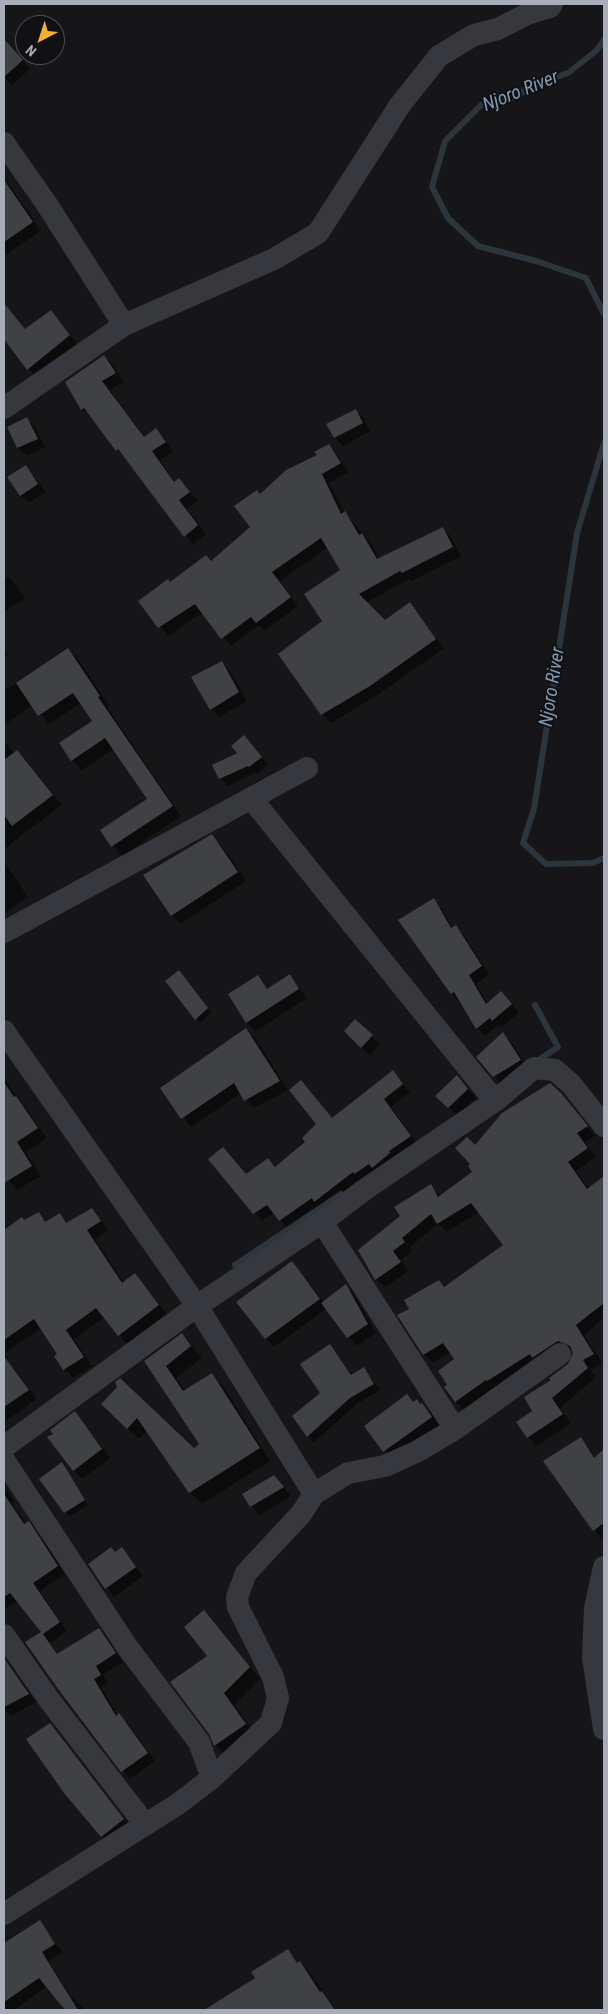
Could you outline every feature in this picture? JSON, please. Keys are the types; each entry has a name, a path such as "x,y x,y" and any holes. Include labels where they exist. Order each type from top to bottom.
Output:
{"street":[{"path":"4,408 124,324 274,259 318,233 400,105 439,56 474,35 498,29 527,14 550,7 552,4"},
{"path":"4,143 46,203 124,324"},
{"path":"4,932 307,768"},
{"path":"252,798 495,1100"},
{"path":"4,1031 197,1306 314,1494"},
{"path":"4,1447 197,1306 322,1222 364,1190 495,1100 534,1068 555,1070 571,1084 604,1126"},
{"path":"322,1222 455,1429"},
{"path":"4,1914 178,1804 212,1778 271,1723 278,1698 273,1677 238,1607 237,1597 246,1573 302,1514 314,1494 348,1474 385,1466 418,1451 455,1429 560,1354"},
{"path":"4,1460 128,1648 199,1742 212,1778"},
{"path":"604,1567 595,1608 593,1658 604,1729"},
{"path":"4,1635 50,1701 144,1824"}],"building":[{"path":"4,39 15,51 15,65 17,65 4,77"},
{"path":"4,180 33,222 4,242"},
{"path":"4,303 25,329 51,310 70,335 27,370 4,339"},
{"path":"104,355 116,373 102,381 144,437 156,428 166,442 152,451 174,482 179,478 190,492 179,500 198,525 184,537 118,449 116,451 84,408 81,410 65,382"},
{"path":"356,409 363,423 334,438 326,424"},
{"path":"27,417 38,439 17,448 7,427"},
{"path":"329,444 341,463 322,474 341,514 345,511 359,535 362,533 377,559 443,527 453,547 402,573 400,571 359,594 385,620 410,602 436,639 370,686 321,715 278,654 322,621 304,594 340,570 321,538 272,572 291,597 256,623 251,617 221,639 195,604 158,628 138,601 168,579 170,582 206,555 211,561 250,527 234,506 257,490 260,494 286,470 317,455 314,452"},
{"path":"26,465 38,484 20,496 7,477"},
{"path":"68,648 100,696 98,697 173,806 111,847 100,830 147,799 105,738 71,761 59,743 92,721 73,693 38,716 16,683"},
{"path":"222,661 239,692 210,710 191,677"},
{"path":"244,735 262,757 249,767 219,779 212,765 237,753 231,746"},
{"path":"17,750 53,795 12,826 4,815 4,760"},
{"path":"212,834 238,872 171,916 143,875"},
{"path":"434,898 451,928 456,925 482,966 469,975 486,1004 501,991 512,1004 492,1021 490,1018 476,1029 454,992 451,994 398,920"},
{"path":"179,970 208,1008 195,1020 165,981"},
{"path":"290,974 299,989 246,1023 228,994 258,975 267,989"},
{"path":"355,1019 373,1035 361,1048 344,1031"},
{"path":"246,1028 280,1081 244,1101 234,1083 181,1119 160,1088"},
{"path":"503,1032 521,1060 493,1077 476,1057"},
{"path":"393,1070 403,1084 384,1099 411,1136 389,1151 390,1153 372,1168 369,1164 354,1174 353,1172 314,1202 312,1198 279,1221 267,1205 253,1214 208,1159 223,1147 246,1174 268,1158 275,1167 305,1142 302,1138 316,1124 289,1090 301,1080 332,1118"},
{"path":"457,1075 468,1089 448,1108 435,1096"},
{"path":"4,1082 38,1128 17,1142 32,1166 4,1183"},
{"path":"550,1083 561,1093 588,1126 577,1133 588,1148 568,1162 587,1189 604,1176 604,1303 576,1325 594,1354 583,1360 588,1368 552,1398 563,1414 527,1438 516,1422 532,1411 524,1397 551,1380 549,1378 568,1364 573,1353 570,1346 558,1341 532,1358 530,1354 486,1380 455,1402 444,1387 447,1385 438,1371 454,1359 443,1343 423,1355 397,1315 409,1309 404,1300 439,1280 444,1287 503,1245 471,1203 437,1224 431,1214 402,1238 405,1242 393,1251 401,1262 375,1280 358,1250 400,1216 394,1207 431,1184 438,1197 472,1172 468,1166 470,1164 455,1148 467,1137 475,1145 502,1113"},
{"path":"92,1208 101,1221 87,1230 122,1283 135,1273 159,1305 118,1336 96,1308 66,1330 84,1357 63,1370 54,1356 57,1354 34,1319 4,1340 4,1230 22,1217 24,1220 39,1212 45,1222 60,1213 66,1223"},
{"path":"292,1261 320,1299 265,1339 236,1302"},
{"path":"346,1284 368,1324 347,1338 321,1303"},
{"path":"182,1333 191,1346 166,1366 183,1391 212,1373 260,1448 189,1493 137,1418 127,1429 101,1404 117,1387 115,1382 120,1378 194,1448 199,1444 144,1361"},
{"path":"330,1344 351,1375 364,1367 374,1384 350,1398 307,1437 292,1416 320,1393 300,1364"},
{"path":"4,1356 29,1390 4,1407"},
{"path":"407,1394 413,1402 417,1399 420,1404 422,1403 432,1417 383,1452 364,1426"},
{"path":"75,1411 102,1449 73,1471 47,1437 53,1434 50,1430"},
{"path":"581,1437 594,1458 604,1449 604,1523 593,1531 543,1461"},
{"path":"62,1462 85,1500 64,1513 39,1479"},
{"path":"274,1475 284,1487 250,1507 242,1494"},
{"path":"4,1494 24,1524 29,1521 58,1566 33,1583 60,1622 43,1634 57,1654 99,1628 116,1653 96,1666 101,1675 94,1679 116,1716 119,1713 148,1753 121,1772 25,1642 41,1632 10,1593 4,1597"},
{"path":"111,1547 115,1552 122,1547 136,1567 105,1589 88,1564"},
{"path":"204,1610 250,1667 224,1693 246,1724 214,1746 209,1734 170,1682 207,1656 184,1627"},
{"path":"4,1658 29,1694 4,1707"},
{"path":"50,1723 124,1819 101,1837 64,1793 26,1739"},
{"path":"40,1920 55,1944 42,1952 78,2010 65,2010 39,1978 4,2002 4,1943"},
{"path":"288,1949 297,1963 300,1961 320,1992 322,1991 335,2010 204,2010 255,1978 251,1972"}],"waterway":[{"name":"Njoro River","path":"604,40 597,50 568,73 541,82 512,98 481,105 445,141 432,187 448,218 478,246 536,261 586,278 604,314"},
{"name":"Njoro River","path":"604,443 577,533 534,809 523,843 546,864 593,863 604,858"},
{"path":"535,1005 558,1047 537,1061"},
{"path":"235,1265 341,1194"}]}
